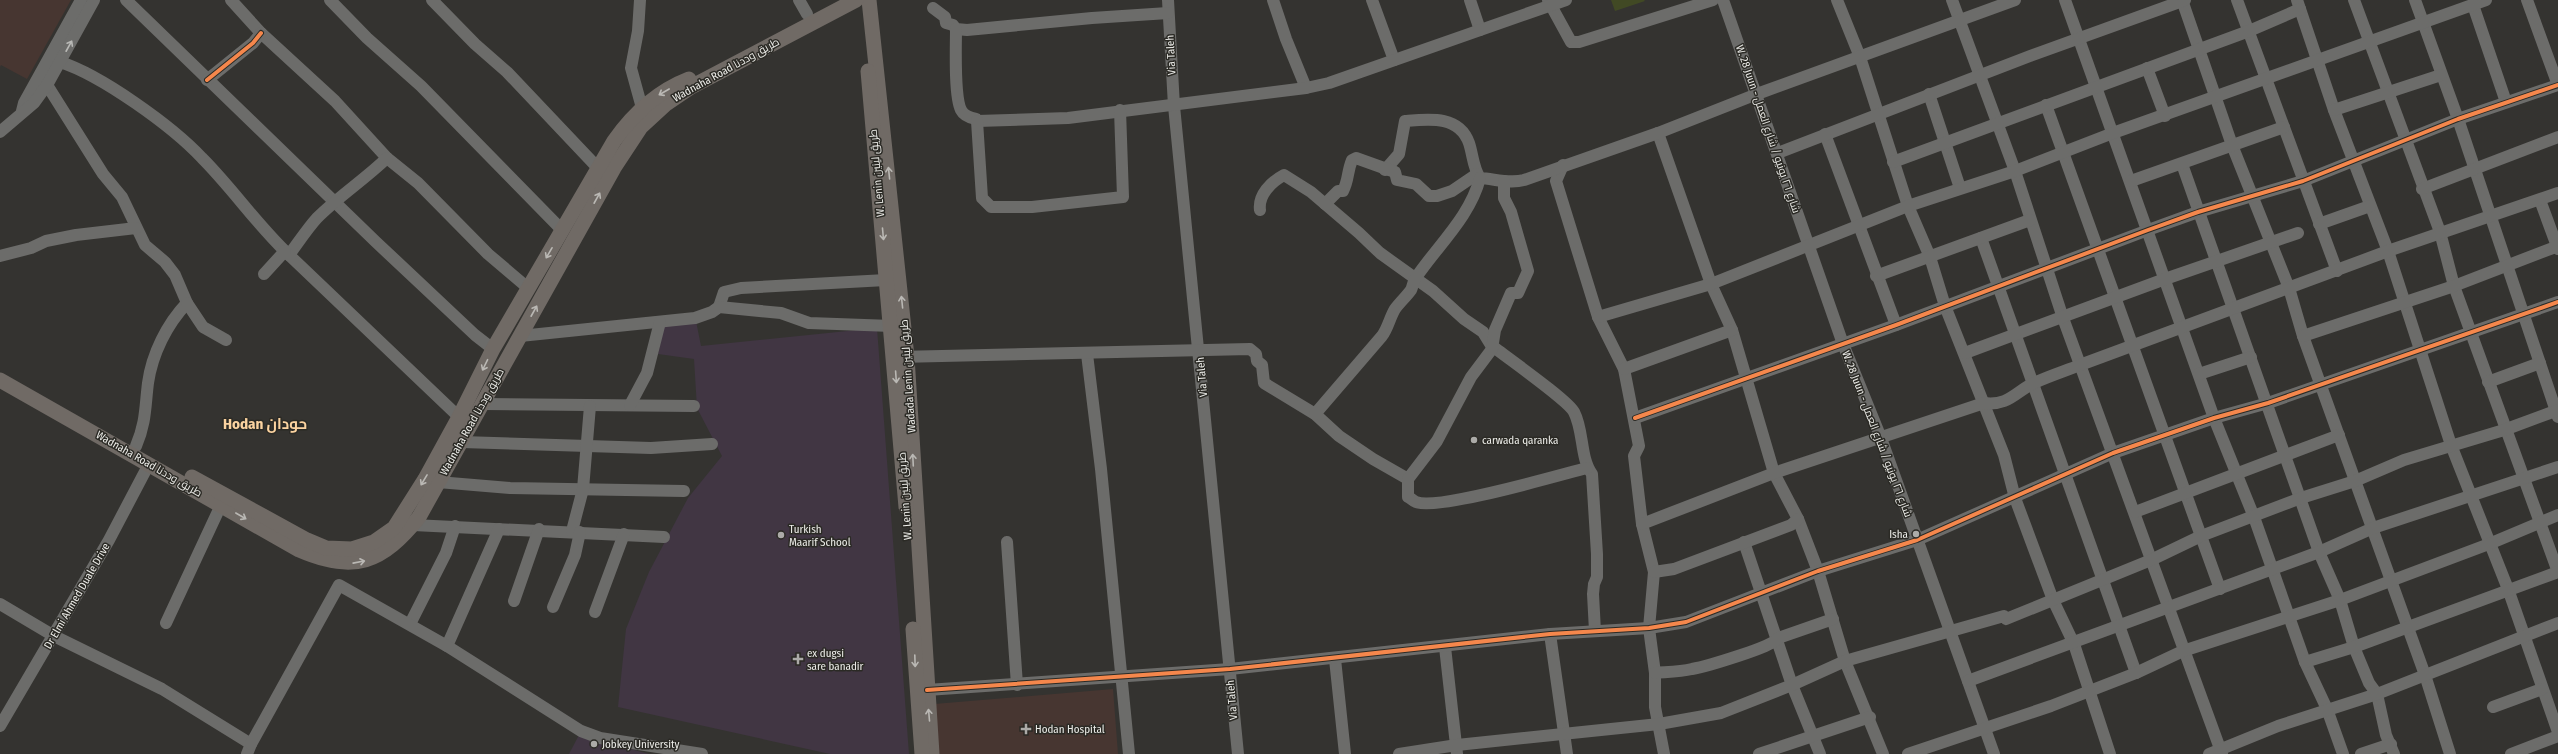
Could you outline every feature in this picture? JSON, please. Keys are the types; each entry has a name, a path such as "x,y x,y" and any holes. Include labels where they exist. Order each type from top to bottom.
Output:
{"main road":[{"name":"Wadnaha Road طريق وددنا","path":"0,369 307,540 326,548 352,549 374,542 394,528 425,479 459,417 493,348 597,167 625,126 642,108 658,96 834,0"},
{"name":"Wadnaha Road طريق وددنا","path":"0,380 299,550 333,562 350,564 365,561 383,553 413,525 484,404 520,336 614,168 653,114 692,87 856,0"},
{"name":"W. Lenin طريق لينين","path":"860,0 877,111 886,280 892,326 901,357 915,674 922,754"},
{"name":"Wadada Lenin طريق لينين","path":"869,0 877,111 901,357 932,754"}],"street":[{"path":"22,111 24,103 81,0"},
{"path":"0,132 22,111 34,103 47,85 94,0"},
{"path":"126,0 376,242 475,335 493,348"},
{"path":"231,0 261,33 335,101 387,158 418,183 488,254 528,288"},
{"path":"330,0 366,38 421,86 562,230"},
{"path":"432,0 475,44 507,72 597,167"},
{"path":"640,0 638,31 631,68 642,108"},
{"path":"799,0 807,14"},
{"name":"Via Taleh","path":"1168,0 1174,106 1238,754"},
{"path":"1273,0 1286,39 1306,88"},
{"path":"1372,0 1394,60"},
{"path":"1470,0 1480,30"},
{"path":"933,8 945,17 946,23 953,25 956,29 956,70 961,110 969,118 976,119 977,121 1068,118 1120,110 1174,106 1306,88 1329,83 1480,30 1549,3 1566,0"},
{"path":"1549,3 1571,42 1579,42 1713,0"},
{"name":"W. 28 Juun - شارع ٢٦ يونيو / شارع العمل","path":"1723,0 1778,153 1808,246 1843,344 1881,438 1994,754"},
{"path":"1837,0 1860,57 1908,206 1930,257 1945,306 1965,353 2004,455 2015,498 2053,600 2074,644 2110,754"},
{"path":"1952,0 2015,170 2030,220 2080,365 2135,512 2183,651 2221,752"},
{"path":"1325,204 1338,190 1343,191 1348,184 1348,171 1352,160 1362,160 1385,170 1395,172 1397,180 1416,184 1429,196 1437,196 1452,191 1479,176 1517,182 1658,133 1757,94 2015,0"},
{"path":"2065,0 2131,181 2214,418 2254,517 2305,662 2327,709 2343,754"},
{"path":"1778,153 1929,94 2183,0 2232,145 2290,288 2304,336 2425,675 2450,754"},
{"path":"2238,0 2268,78 2284,127 2337,271"},
{"path":"2305,662 2354,647 2508,589 2558,572 2524,478 2504,430 2472,333 2454,286 2440,232 2422,189 2368,43 2354,0"},
{"path":"1399,754 1457,749 1565,734 1659,724 1721,713 1792,685 1845,661 2004,616 2006,619 2151,560 2201,536 2301,498 2355,481 2404,460 2557,413 2458,119 2422,23 2415,0"},
{"path":"1598,317 1711,284 1908,206 2015,170 2113,133 2486,0"},
{"path":"1635,418 1689,401 1747,377 1896,325 2047,267 2198,212 2304,181 2354,159 2405,142 2458,119 2558,85 2527,0"},
{"path":"1893,162 2096,85 2147,68 2198,47 2249,31 2298,4 2334,110 2354,159 2422,348 2451,445 2508,589 2558,732"},
{"path":"2473,5 2506,102"},
{"path":"956,29 982,30 1092,18 1168,13"},
{"path":"207,80 249,47 261,33"},
{"path":"60,62 106,84 187,142 230,187 267,234 459,417"},
{"path":"2147,68 2164,116"},
{"path":"2334,110 2441,75"},
{"path":"47,85 99,168 122,197 145,245 165,262 175,275 187,303 203,327 226,340"},
{"path":"1929,94 1960,188"},
{"path":"2046,105 2220,589"},
{"path":"977,121 982,198 991,207 1032,207 1123,197 1120,110"},
{"path":"1315,414 1390,325 1394,311 1412,288 1415,279 1438,251 1478,189 1479,176 1469,142 1459,126 1449,121 1405,121 1399,154 1385,170"},
{"path":"2131,181 2284,127"},
{"path":"1658,133 1711,284 1732,330 1774,473 1798,519 1818,571 1845,661 1870,717 1883,754"},
{"path":"1825,134 1859,225 1876,276 1896,325"},
{"path":"2422,189 2558,137"},
{"path":"264,274 287,253 316,219 335,201 364,180 387,158"},
{"path":"2182,164 2268,403 2319,552 2340,600 2354,647 2369,683 2377,694 2393,749 2361,754"},
{"path":"1563,165 1556,181 1598,317 1624,369 1635,418 1639,446 1634,456 1642,524 1654,572 1649,628 1655,673 1655,707 1664,754"},
{"path":"1260,210 1259,201 1266,189 1284,175 1325,204 1380,253 1433,291 1464,319 1483,332 1491,345 1573,410 1581,428 1587,468 1592,474 1597,554 1597,577 1593,594 1595,631"},
{"path":"1504,180 1504,198 1511,212 1528,271 1518,293 1511,293 1491,345 1492,348 1471,378 1437,441 1408,479 1408,497 1417,503 1440,503 1587,468"},
{"path":"1642,524 1774,473 1984,403 1995,404 2018,395 2033,384 2080,365 2440,232 2558,193"},
{"path":"2304,336 2454,286 2558,247 2540,200"},
{"path":"2319,224 2370,206"},
{"path":"1876,276 2030,220"},
{"path":"0,256 31,248 46,241 76,235 136,228"},
{"path":"1965,353 2064,318 2115,297 2217,260 2273,244 2298,233"},
{"path":"1980,238 2136,673"},
{"path":"520,336 695,318 712,312 719,307 724,292 741,288 886,280"},
{"path":"927,690 1230,670 1288,662 1335,660 1550,634 1649,628 1686,622 1818,571 1917,540 2015,498 2113,453 2214,418 2268,403 2422,348 2472,333 2558,302"},
{"path":"136,446 144,428 148,383 154,356 180,310 187,303"},
{"path":"719,307 781,313 809,323 892,326"},
{"path":"630,404 647,373 660,322"},
{"path":"1624,369 1732,330"},
{"path":"901,357 948,357 1071,352 1087,354 1250,349 1256,354 1257,361 1262,365 1264,383 1315,414 1339,436 1390,471 1408,479"},
{"path":"1087,354 1102,469 1129,754"},
{"path":"2199,374 2251,357"},
{"path":"2488,382 2540,363"},
{"path":"484,404 590,406 630,404 694,406"},
{"path":"553,607 575,555 576,532 583,489 585,447 590,406"},
{"path":"2135,512 2339,435"},
{"path":"462,442 651,448 712,444"},
{"name":"Dr Elmi Ahmed Duale Drive","path":"0,726 54,636 149,464"},
{"path":"1968,681 2074,644 2168,607 2220,589 2271,568 2319,552 2373,528 2471,494 2558,467"},
{"path":"438,482 510,488 684,491"},
{"path":"166,623 221,505"},
{"path":"1908,754 1935,750 1985,729 2136,673 2183,651 2340,600 2489,544 2540,522 2558,516"},
{"path":"1654,572 1674,569 1791,525 1798,519"},
{"path":"413,525 499,529 539,529 664,537"},
{"path":"410,624 446,553 455,526"},
{"path":"447,646 499,529"},
{"path":"514,601 539,529"},
{"path":"595,612 624,534"},
{"path":"1007,542 1017,685"},
{"path":"1744,542 1778,638 1792,685 1820,754"},
{"path":"0,604 54,636 162,689 249,749 338,585 447,646 580,731 600,738 702,754"},
{"path":"1655,673 1698,668 1774,643 1778,638 1819,622 1833,619"},
{"path":"2209,754 2221,752 2327,709 2377,694 2558,623"},
{"path":"1550,634 1567,754"},
{"path":"1444,647 1457,749"},
{"path":"1335,660 1345,754"},
{"path":"2493,707 2542,689"},
{"path":"1759,754 1814,738 1870,717"},
{"path":"2511,754 2558,736"}],"shaded area":[{"path":"0,0 71,0 27,79 1,65 0,67"},
{"name":"Turkish Maarif School","path":"696,321 701,346 877,328 909,754 830,754 618,707 626,629 649,572 688,498 722,456 697,408 694,359 658,354 664,326"},
{"name":"Hodan Hospital","path":"1113,689 1118,754 939,754 934,704"},
{"name":"Jobkey University","path":"579,735 649,754 569,754"}],"green space":[{"path":"1611,0 1644,0 1645,1 1615,11"}],"cycle path":[{"path":"207,80 253,43 261,33"},
{"path":"1635,418 1896,325 2198,212 2303,181 2458,119 2558,85"},
{"path":"927,690 1230,669 1550,634 1649,628 1686,622 1818,571 1917,540 2113,453 2214,418 2268,403 2558,302"}],"place":[{"name":"carwada qaranka","path":"1474,440"},
{"name":"Isha","path":"1916,534"},
{"name":"Turkish Maarif School","path":"781,535"},
{"name":"ex dugsi sare banadir","path":"798,659"},
{"name":"Hodan Hospital","path":"1026,729"},
{"name":"Jobkey University","path":"594,744"}],"district":[{"name":"Hodan حودان","path":"265,424"}]}
